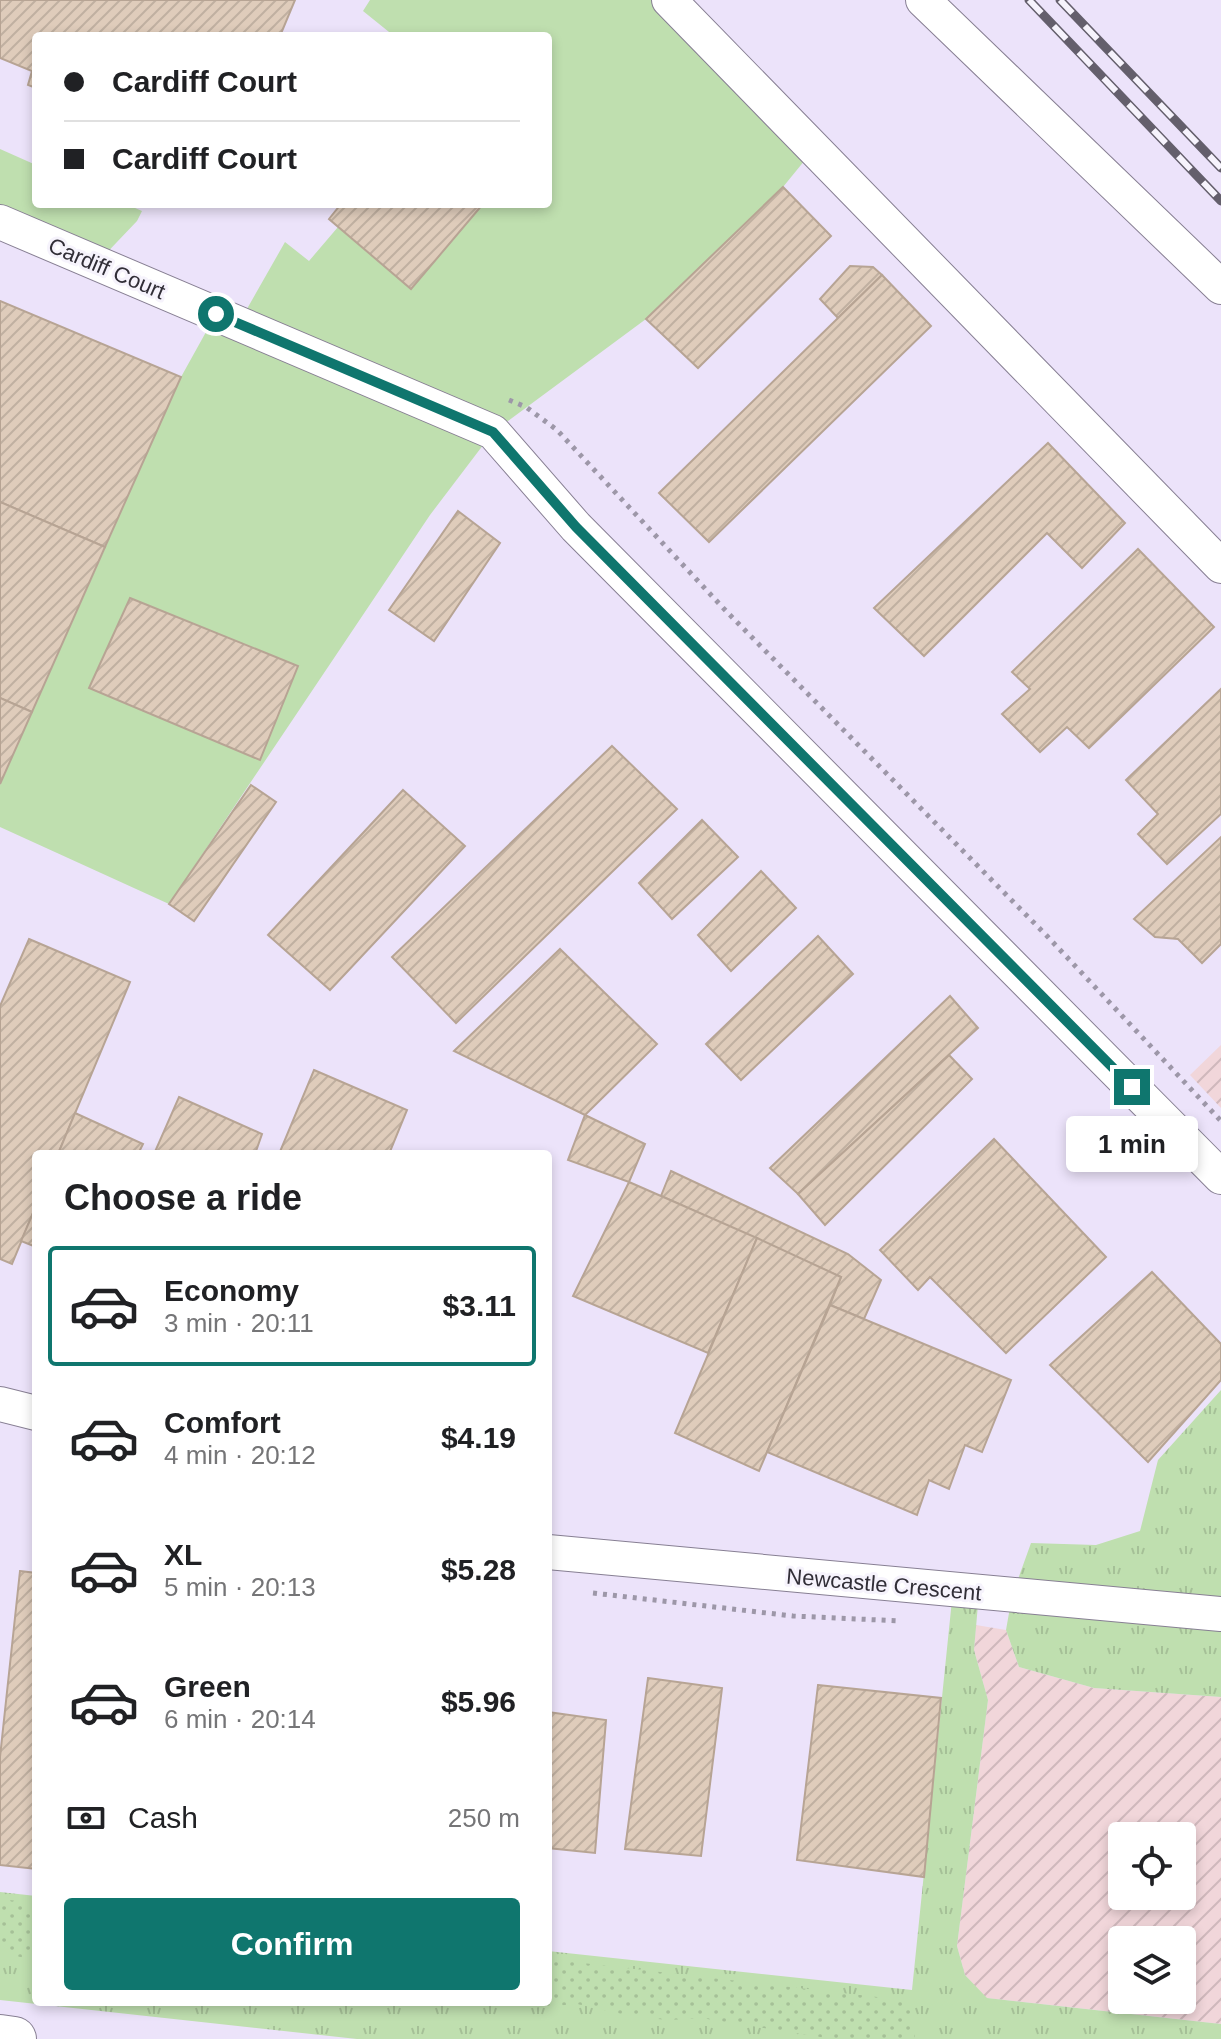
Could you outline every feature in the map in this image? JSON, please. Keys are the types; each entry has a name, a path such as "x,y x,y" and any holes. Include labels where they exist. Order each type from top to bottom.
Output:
{"highway":[{"path":"0,2037 14,2039"}],"street":[{"path":"669,0 1221,566"},
{"path":"923,0 1221,287"},
{"name":"Cardiff Court","path":"0,222 493,432 576,527 1221,1177"},
{"path":"0,1404 32,1412"},
{"name":"Newcastle Crescent","path":"552,1552 1221,1614"}],"path":[{"path":"591,1593 793,1616 902,1621"}],"shaded area":[{"path":"1221,1045 1221,1108 1190,1075"},
{"path":"976,1625 1006,1630 1019,1667 1094,1688 1221,1697 1221,2024 1131,2014 1196,2014 1196,1926 1108,1926 1108,2011 986,1998 965,1975 957,1946 988,1700 974,1650"}],"green space":[{"path":"370,0 669,0 814,149 783,187 646,319 493,432 430,515 169,904 0,827 0,785 181,377 216,314 239,323 285,242 309,261 338,227 411,288 480,208 552,208 552,32 389,32 363,11"},
{"path":"0,149 32,163 32,208 135,208 142,211 137,221 97,263 0,222"},
{"path":"1221,1390 1221,1697 1094,1688 1019,1667 1006,1630 1012,1596 1031,1543 1096,1545 1140,1531 1158,1460"},
{"path":"953,1590 979,1593 974,1650 988,1700 957,1946 965,1975 987,1998 1108,2011 1108,2014 1221,2024 1221,2039 357,2039 55,2006 552,2006 552,1951 912,1990"},
{"path":"0,1892 32,1896 32,2003 0,2000"},
{"path":"0,1899 32,1903 32,1959 0,1953"},
{"path":"552,1959 912,2001 915,2039 833,2039 701,2018 669,2020 635,2017 577,2004 519,2009 495,2006 552,2006"}],"building":[{"path":"0,0 295,0 282,32 32,32 32,71 0,58"},
{"path":"783,187 831,236 698,368 646,319"},
{"path":"338,208 480,208 411,289 329,219"},
{"path":"850,266 873,267 882,275 838,318 820,299"},
{"path":"882,275 931,326 709,542 659,493"},
{"path":"0,301 181,377 105,547 0,502"},
{"path":"1048,443 1125,523 1082,568 1047,533 924,656 874,608"},
{"path":"0,502 105,547 32,712 0,698"},
{"path":"458,511 500,543 434,641 389,610"},
{"path":"1138,549 1214,627 1089,748 1067,727 1040,752 1002,714 1030,689 1012,672"},
{"path":"130,598 298,666 260,760 89,688"},
{"path":"1221,689 1221,814 1167,864 1138,834 1158,814 1126,780"},
{"path":"0,698 32,712 0,784"},
{"path":"612,746 677,809 456,1023 392,957"},
{"path":"251,785 276,802 194,921 169,904"},
{"path":"403,790 465,846 330,990 268,935"},
{"path":"702,820 738,857 672,919 639,883"},
{"path":"1221,837 1221,944 1202,963 1178,939 1155,937 1134,919"},
{"path":"761,871 796,908 731,971 698,935"},
{"path":"818,936 853,974 741,1080 706,1044"},
{"path":"29,939 130,982 60,1150 32,1150 32,1216 12,1264 0,1259 0,1006"},
{"path":"560,949 657,1044 585,1115 454,1051"},
{"path":"950,996 978,1028 798,1194 770,1168"},
{"path":"949,1055 972,1079 825,1225 798,1194"},
{"path":"314,1070 407,1110 391,1150 281,1150"},
{"path":"179,1097 262,1134 256,1150 156,1150"},
{"path":"75,1113 143,1144 140,1150 60,1150"},
{"path":"585,1115 645,1144 629,1182 568,1160"},
{"path":"994,1139 1106,1257 1006,1353 930,1277 918,1290 880,1250"},
{"path":"671,1171 848,1254 881,1280 864,1319 830,1305 841,1277 661,1196"},
{"path":"629,1182 757,1238 708,1353 573,1296"},
{"path":"32,1215 32,1245 21,1241"},
{"path":"757,1238 841,1277 759,1471 675,1433"},
{"path":"1152,1272 1221,1344 1221,1380 1148,1462 1050,1365"},
{"path":"830,1305 1011,1380 982,1452 965,1445 949,1489 929,1480 917,1515 767,1452"},
{"path":"20,1571 32,1572 32,1869 0,1865 0,1757"},
{"path":"648,1678 722,1688 701,1856 625,1849"},
{"path":"818,1685 941,1698 924,1877 797,1860"},
{"path":"552,1713 606,1720 595,1853 552,1848"}],"railway":[{"path":"1029,0 1221,201"},
{"path":"1060,0 1221,168"}],"route":[{"path":"216,314 493,432 576,527 1132,1087"}]}
